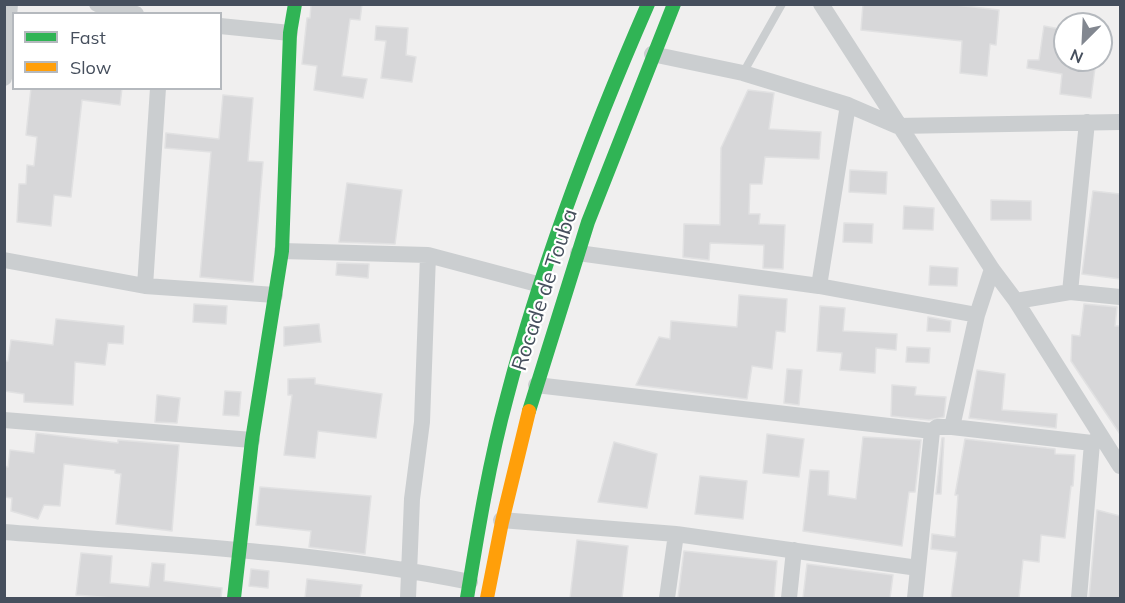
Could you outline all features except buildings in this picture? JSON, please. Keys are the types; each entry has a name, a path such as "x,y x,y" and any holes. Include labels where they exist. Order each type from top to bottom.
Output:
{"main road":[{"path":"234,598 252,440 282,251 290,33 295,4"},
{"name":"Rocade de Touba","path":"468,590 477,531 514,368 558,231 648,4"},
{"name":"Rocade de Touba","path":"487,598 501,520 536,384 578,253 652,54 674,4"}],"street":[{"path":"4,78 10,4"},
{"path":"97,4 128,12"},
{"path":"821,4 897,126 992,269 1016,301 1097,439 1120,466"},
{"path":"222,26 290,33"},
{"path":"652,54 743,73 848,105 897,126 1120,122"},
{"path":"145,286 158,90"},
{"path":"819,286 848,105"},
{"path":"1070,292 1087,122"},
{"path":"282,251 428,255 541,285"},
{"path":"578,253 819,286 977,315"},
{"path":"408,598 412,499 422,422 428,255"},
{"path":"4,260 145,286 275,295"},
{"path":"951,427 977,315 992,269"},
{"path":"1016,301 1070,292 1120,297"},
{"path":"536,384 932,431 937,427 951,427 1097,439"},
{"path":"4,420 252,440"},
{"path":"915,598 932,431"},
{"path":"1079,598 1097,439"},
{"path":"501,520 676,534 918,568"},
{"path":"4,532 238,549 408,570 468,590"},
{"path":"667,598 676,534"},
{"path":"789,598 794,550"}],"lane":[{"path":"743,73 782,4"}],"traffic: fast":[{"path":"234,598 252,440 282,251 290,33 295,4"},
{"path":"467,598 495,447 536,297 588,149 648,4"},
{"path":"529,411 588,222 674,4"}],"traffic: slow":[{"path":"487,598 502,522 529,411"}]}
